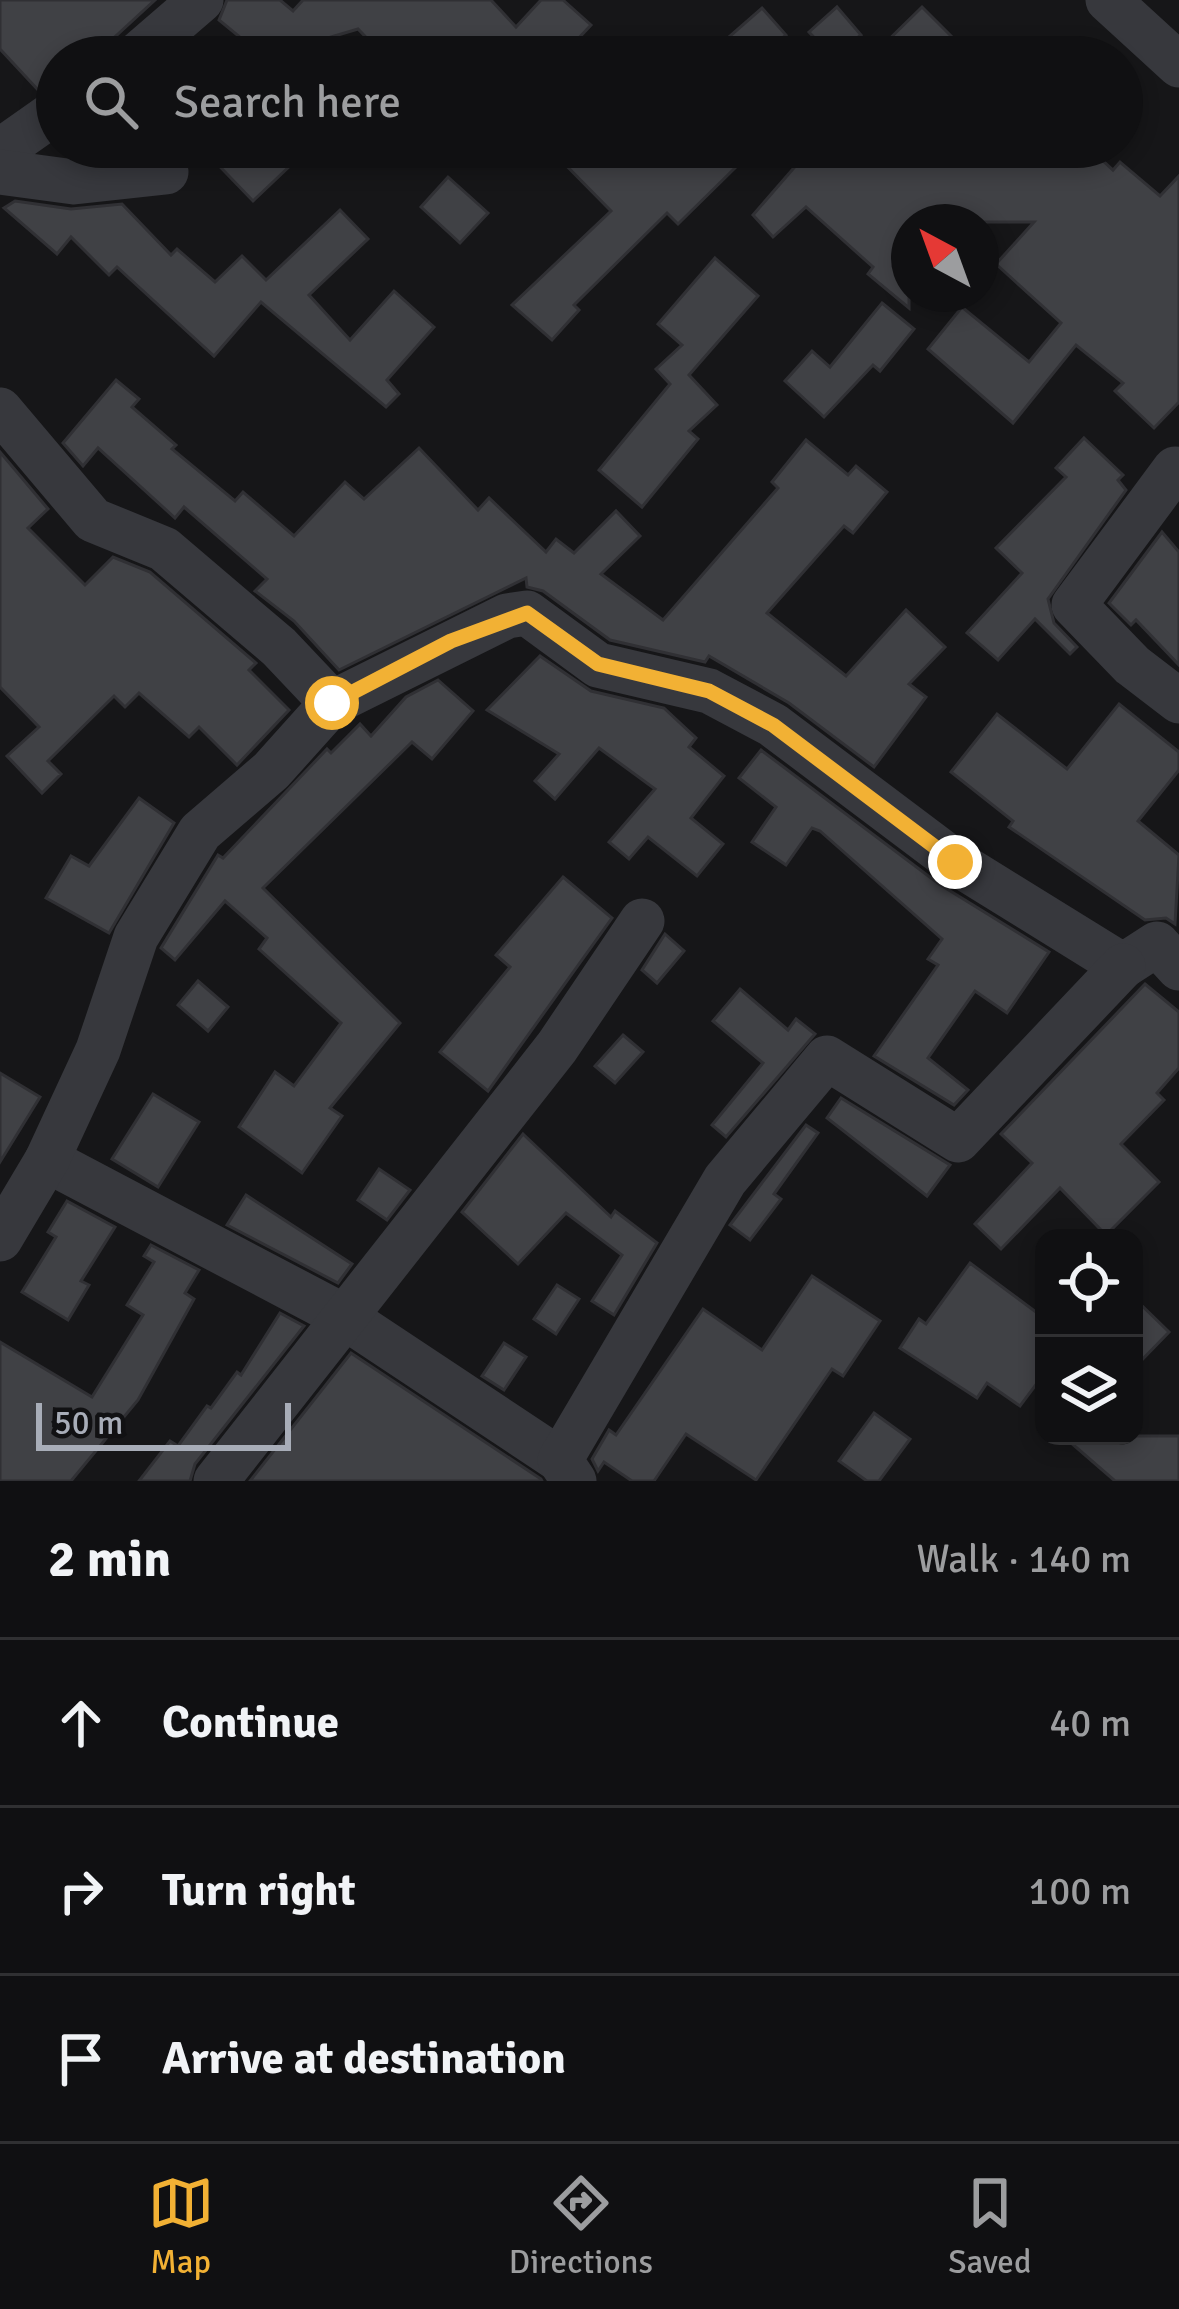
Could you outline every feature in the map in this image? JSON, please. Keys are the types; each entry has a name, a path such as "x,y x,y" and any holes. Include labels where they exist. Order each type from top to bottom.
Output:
{"street":[{"path":"159,36 201,0"},
{"path":"1108,0 1179,65"},
{"path":"0,151 36,126"},
{"path":"0,172 74,182 166,172"},
{"path":"0,410 93,520 164,549 279,647 332,703"},
{"path":"1175,469 1074,605 1132,665 1179,701"},
{"path":"0,1239 47,1160 98,1050 136,937 200,832 272,771 332,703 451,641 527,613 598,664 709,691 773,725 955,862 1123,966"},
{"path":"217,1481 557,1047 642,921"},
{"path":"47,1160 343,1316 567,1471 725,1180 827,1058 958,1140 1123,966 1157,944 1179,968"}],"building":[{"path":"0,0 155,0 116,36 36,36 36,88 0,49"},
{"path":"227,0 280,0 293,11 303,0 491,0 516,27 541,0 563,0 591,25 581,36 365,36 358,29 334,36 238,36 219,20"},
{"path":"837,7 861,35 813,36 809,32"},
{"path":"922,7 951,36 892,36"},
{"path":"762,8 786,35 785,36 730,36"},
{"path":"221,168 288,168 253,201"},
{"path":"569,168 735,168 678,224 667,213 574,305 579,310 552,340 512,305 611,211"},
{"path":"794,168 1127,168 1160,196 1179,176 1179,402 1154,428 1115,391 1123,383 1076,345 1013,423 928,349 958,312 968,312 1029,362 1061,323 999,267 999,261 1034,222 999,222 999,204 891,204 891,293 868,274 873,267 806,207 773,237 753,215"},
{"path":"448,177 488,213 460,243 421,207"},
{"path":"15,201 71,209 122,204 171,255 177,249 215,282 242,256 266,280 340,210 368,239 309,295 350,340 394,291 434,327 387,380 399,394 386,407 261,302 214,356 117,267 109,275 71,237 57,254 4,208"},
{"path":"715,258 758,296 689,375 717,405 689,431 698,439 642,507 599,470 670,384 656,369 682,345 658,324"},
{"path":"882,303 914,329 880,371 873,365 824,417 785,381 812,351 830,367"},
{"path":"116,380 139,399 132,407 176,445 172,449 235,501 243,492 294,536 345,482 364,499 419,448 478,510 489,498 546,552 556,539 574,553 616,511 640,536 601,574 663,620 778,488 772,482 806,440 848,475 856,466 887,492 853,533 844,526 767,613 846,676 906,610 945,647 909,684 926,697 874,767 789,703 709,656 705,662 610,640 543,591 527,587 526,578 339,670 294,621 255,591 267,579 184,507 175,518 98,448 83,466 63,443"},
{"path":"1084,438 1123,475 1118,480 1126,490 1048,599 1054,623 1077,647 1070,654 1035,619 998,660 967,633 1022,573 996,548 1066,477 1056,468"},
{"path":"0,452 48,509 28,528 85,585 113,557 150,572 256,663 249,670 289,710 237,765 199,727 189,737 139,693 125,707 114,696 48,761 61,774 42,793 7,756 39,727 0,687"},
{"path":"1162,532 1179,552 1179,665 1136,620 1131,625 1109,603"},
{"path":"540,656 591,691 664,708 696,738 689,747 724,776 691,818 723,844 697,876 648,837 629,859 609,842 655,789 599,748 555,799 535,781 559,754 487,710"},
{"path":"438,680 473,711 432,759 412,742 263,888 400,1023 330,1108 342,1116 302,1173 239,1127 275,1072 294,1086 341,1023 259,949 267,938 225,901 175,960 161,948 218,855 223,858 327,749 331,753 360,724 371,736 406,697"},
{"path":"1119,704 1179,752 1179,770 1138,821 1179,855 1175,924 1166,918 1145,920 1009,827 1013,821 951,772 997,714 1067,769"},
{"path":"761,750 939,884 1049,952 1007,1013 975,991 928,1058 968,1090 954,1105 874,1056 938,965 928,959 942,939 820,831 812,828 786,865 752,842 776,807 739,778"},
{"path":"139,798 174,823 109,933 46,898 71,856 89,866"},
{"path":"563,877 612,918 488,1091 440,1052 510,967 496,955"},
{"path":"665,934 684,951 657,983 642,970"},
{"path":"198,981 228,1007 208,1031 178,1005"},
{"path":"1145,984 1179,1012 1179,1068 1157,1093 1164,1100 1121,1144 1159,1182 1112,1229 1100,1229 1060,1188 1001,1249 975,1224 1032,1163 1001,1134"},
{"path":"740,989 788,1030 796,1019 815,1034 726,1137 712,1125 763,1063 713,1021"},
{"path":"623,1035 643,1052 615,1083 595,1066"},
{"path":"0,1073 40,1097 0,1162"},
{"path":"153,1094 199,1122 158,1187 112,1159"},
{"path":"841,1098 950,1165 927,1196 827,1118"},
{"path":"806,1125 818,1133 774,1194 781,1199 750,1240 730,1225"},
{"path":"523,1134 611,1217 615,1211 657,1243 614,1315 592,1301 622,1255 566,1213 518,1264 462,1212"},
{"path":"379,1169 410,1190 387,1220 358,1200"},
{"path":"246,1195 352,1264 338,1283 227,1225"},
{"path":"67,1201 115,1227 81,1281 89,1285 68,1320 22,1292 56,1237 48,1232"},
{"path":"151,1245 199,1270 185,1293 194,1299 138,1400 71,1481 0,1481 0,1342 92,1397 143,1315 127,1305 154,1262 144,1256"},
{"path":"970,1263 1035,1311 1035,1386 1020,1406 987,1383 977,1398 900,1348 919,1319 926,1324"},
{"path":"812,1276 880,1321 843,1376 832,1369 756,1480 686,1434 654,1481 632,1481 604,1462 598,1471 592,1459 609,1430 616,1435 703,1309 762,1350"},
{"path":"557,1285 579,1299 556,1334 534,1319"},
{"path":"1143,1307 1169,1332 1143,1359"},
{"path":"280,1313 304,1326 195,1464 190,1481 139,1481 170,1441 178,1446 237,1372 241,1375"},
{"path":"504,1343 526,1357 504,1390 482,1376"},
{"path":"351,1353 541,1479 542,1481 250,1481"},
{"path":"874,1413 910,1439 879,1481 867,1481 839,1461"},
{"path":"1143,1436 1179,1436 1179,1481 1115,1481 1073,1445 1143,1445"}],"route":[{"path":"332,703 451,641 507,616 527,613 598,664 647,672 709,691 773,725 955,862"}]}
